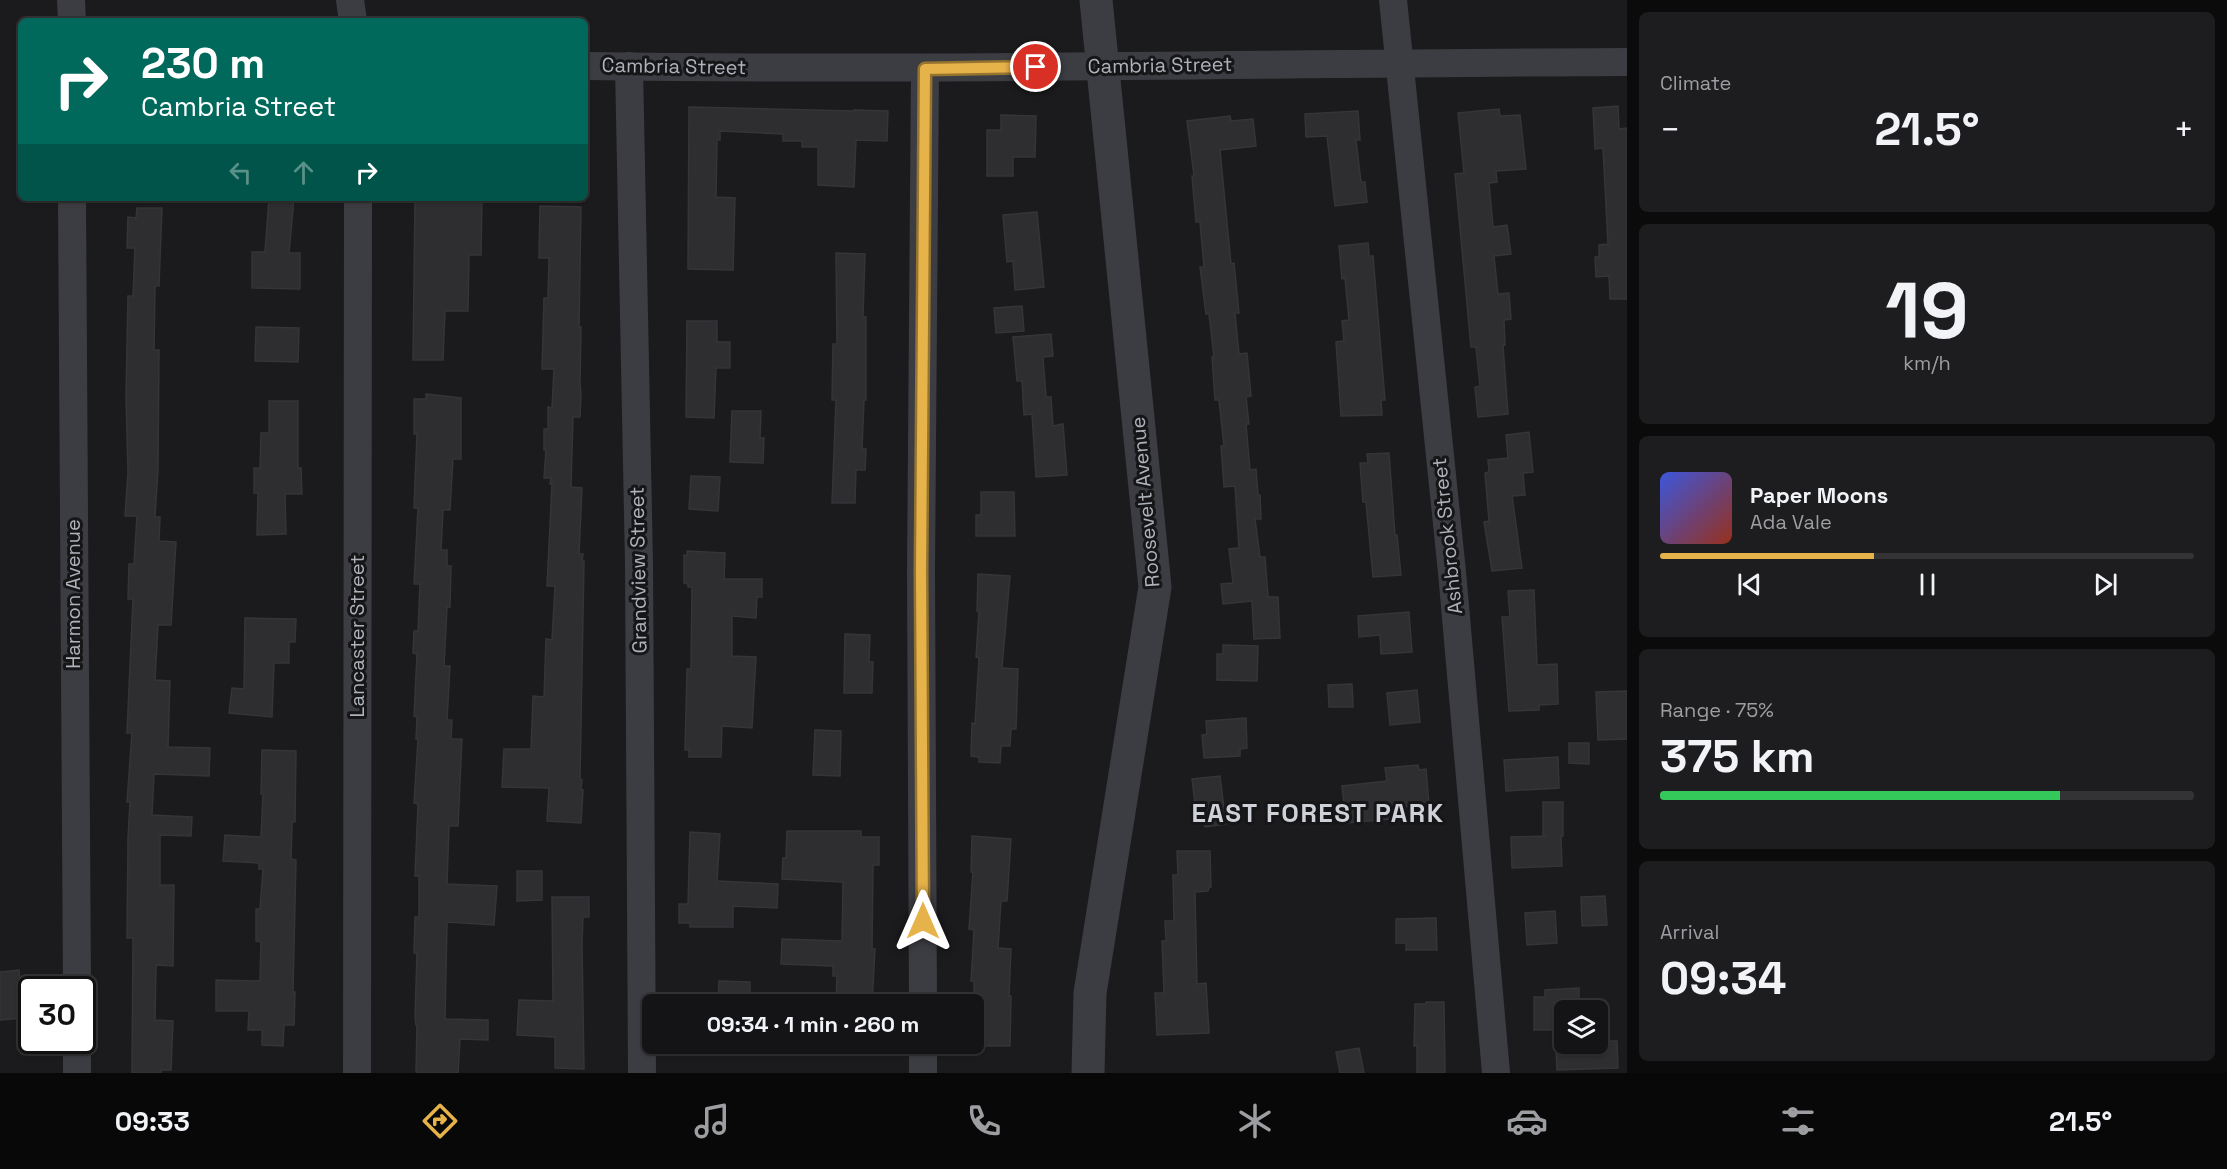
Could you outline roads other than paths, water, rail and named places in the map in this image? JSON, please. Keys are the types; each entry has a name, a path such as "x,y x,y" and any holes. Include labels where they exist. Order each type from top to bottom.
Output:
{"street":[{"path":"71,0 72,18"},
{"path":"350,0 353,18"},
{"name":"Roosevelt Avenue","path":"1088,1073 1090,993 1155,587 1096,0"},
{"name":"Ashbrook Street","path":"1393,0 1452,572 1496,1073"},
{"name":"Cambria Street","path":"588,66 925,69 1102,65 1627,62"},
{"name":"Grandview Street","path":"629,66 639,564 642,1073"},
{"path":"923,994 921,559 925,69"},
{"name":"Harmon Avenue","path":"72,201 77,976"},
{"name":"Lancaster Street","path":"357,1073 358,201"},
{"path":"77,1054 77,1073"},
{"path":"923,1054 923,1073"}],"district":[{"name":"EAST FOREST PARK","path":"1318,813"}]}
